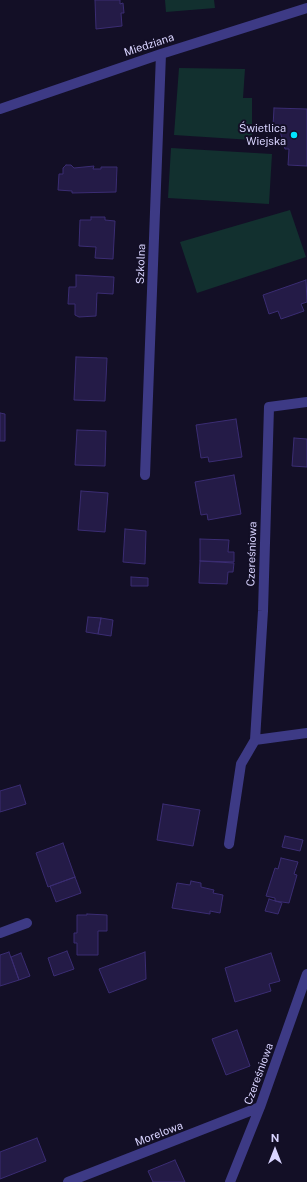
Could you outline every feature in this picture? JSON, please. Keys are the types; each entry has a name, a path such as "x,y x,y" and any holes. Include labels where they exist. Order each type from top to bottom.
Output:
{"street":[{"name":"Miedziana","path":"0,109 161,54 307,8"},
{"name":"Szkolna","path":"145,475 161,54"},
{"name":"Czereśniowa","path":"229,844 241,764 255,740 262,610 269,407 307,402"},
{"path":"255,740 307,733"},
{"path":"0,932 27,923"},
{"name":"Czereśniowa","path":"230,1182 260,1108 307,974"},
{"name":"Morelowa","path":"68,1182 260,1108"}],"green space":[{"path":"165,0 214,0 215,8 166,12"},
{"path":"179,68 245,69 243,98 252,98 252,140 174,135"},
{"path":"171,148 272,154 269,204 168,198"},
{"path":"290,210 306,257 197,293 180,242"}],"building":[{"path":"95,0 120,0 120,4 123,3 124,13 121,13 122,26 96,29"},
{"name":"Świetlica Wiejska","path":"274,108 307,109 307,166 288,165 289,149 285,149 280,131 285,131 285,127 273,127"},
{"path":"66,165 71,165 74,168 94,166 93,169 101,169 101,167 117,167 116,192 72,193 72,191 58,190 59,174 63,174 63,168"},
{"path":"91,217 105,217 105,220 115,221 113,259 95,258 96,247 79,246 80,220 91,220"},
{"path":"76,275 114,277 113,294 97,293 96,316 79,317 75,315 75,304 68,304 69,287 76,287"},
{"path":"306,280 307,302 301,304 304,311 281,319 278,311 269,314 263,295"},
{"path":"76,357 107,358 105,401 74,400"},
{"path":"0,413 5,414 5,441 0,441"},
{"path":"236,419 242,457 209,462 208,457 201,458 196,425"},
{"path":"77,430 106,431 105,466 75,465"},
{"path":"294,438 307,439 307,467 292,466"},
{"path":"234,475 241,514 208,520 207,514 201,515 195,482"},
{"path":"81,491 108,493 105,532 78,530"},
{"path":"125,529 146,531 145,564 123,562"},
{"path":"200,539 229,540 228,552 234,552 234,562 200,561"},
{"path":"200,561 234,563 233,572 228,572 227,584 199,583"},
{"path":"131,577 148,578 148,586 131,586"},
{"path":"88,617 101,618 98,634 86,632"},
{"path":"101,618 113,620 111,636 98,634"},
{"path":"20,785 26,804 0,812 0,791"},
{"path":"163,804 200,810 193,846 157,840"},
{"path":"285,836 303,840 300,851 282,847"},
{"path":"63,843 75,877 48,887 36,853"},
{"path":"281,858 298,862 294,874 297,875 289,903 275,901 275,898 266,896 275,868 278,869"},
{"path":"75,877 81,893 56,902 50,886"},
{"path":"191,881 201,883 201,887 214,890 213,893 223,895 220,913 210,911 210,914 172,908 177,883 190,885"},
{"path":"269,899 282,903 278,914 265,911"},
{"path":"77,915 107,915 107,931 98,931 98,955 77,955 77,943 74,943 74,933 77,933"},
{"path":"67,951 74,969 54,976 48,958"},
{"path":"9,952 19,980 0,986 0,955"},
{"path":"145,952 146,979 109,993 99,969"},
{"path":"21,953 30,976 19,980 11,957"},
{"path":"271,953 280,981 269,984 271,991 235,1002 225,968"},
{"path":"237,1030 250,1066 226,1075 212,1039"},
{"path":"37,1138 46,1161 0,1179 0,1152"},
{"path":"175,1160 185,1182 153,1182 148,1171"}],"place":[{"name":"Świetlica Wiejska","path":"294,135"}]}
